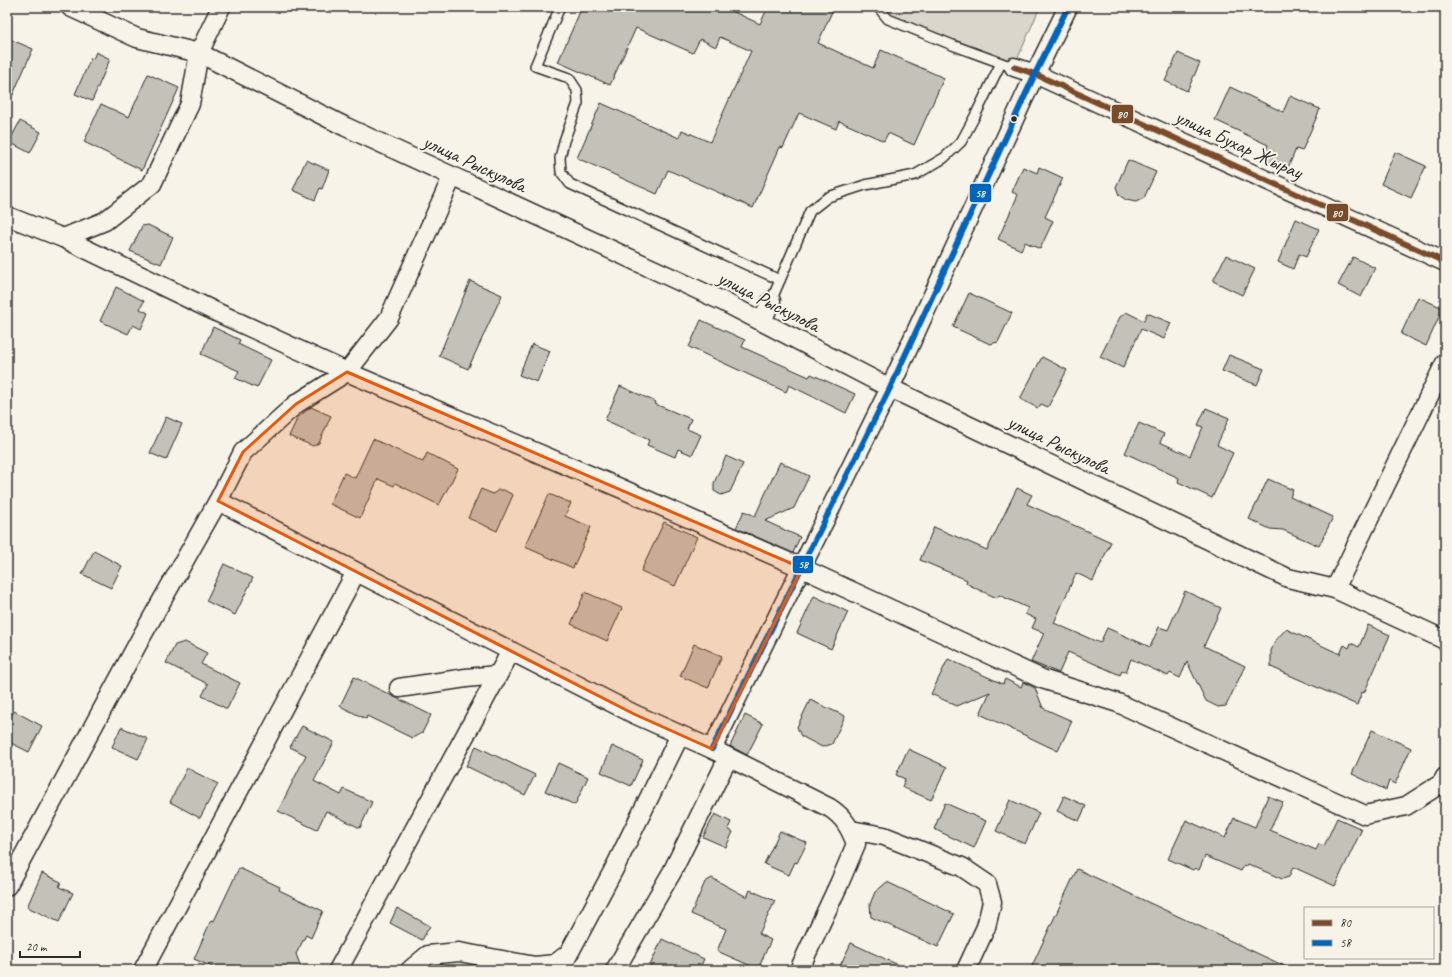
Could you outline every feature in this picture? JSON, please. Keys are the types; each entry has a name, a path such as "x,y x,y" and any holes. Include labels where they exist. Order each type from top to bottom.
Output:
{"street":[{"name":"улица Рыскулова","path":"70,7 137,38 199,54 346,128 722,300 890,388 1288,578 1335,589 1445,640"},
{"path":"63,238 105,221 152,184 190,104 199,54 221,7"},
{"path":"712,749 890,388 1035,74 1068,7"},
{"name":"улица Бухар Жырау","path":"1007,65 1035,74 1445,262"},
{"path":"7,886 143,634 218,501 243,452 296,404 347,372 389,318 452,177"},
{"path":"7,216 63,238 214,311 347,372 620,488 802,568 1042,679 1118,703 1365,815 1406,806 1442,783 1445,777"},
{"path":"762,321 771,301"},
{"path":"1335,589 1445,363"},
{"path":"218,501 634,714 680,736 712,749 838,813 846,821 856,844 799,970"},
{"path":"143,970 356,572"},
{"path":"338,970 511,651"},
{"path":"399,688 498,675"},
{"path":"560,970 614,869 680,736"},
{"path":"615,970 672,872 728,758"},
{"path":"851,830 884,836 962,867 987,884 992,902 986,927 966,970"},
{"path":"410,970 428,956 459,952 535,966 555,964 569,953"}],"lane":[{"path":"560,7 535,66 569,78 577,90 578,104 564,141 560,158 561,172 570,184 780,280"},
{"path":"771,301 810,211 828,197 865,185 915,175 944,158 961,142 1007,65 888,19 878,7"}],"highlighted area":[{"path":"347,372 802,568 712,749 634,714 218,501 243,452 296,404"}],"shaded area":[{"path":"878,7 1040,7 1014,67 888,19"}],"building":[{"path":"582,7 723,7 760,24 768,7 834,7 818,43 873,68 881,50 944,78 914,145 888,133 884,141 839,121 836,129 799,113 783,148 780,147 753,208 668,170 657,194 577,158 601,103 679,138 682,130 710,142 751,51 720,37 716,47 700,39 693,53 636,28 610,85 558,62"},
{"path":"7,38 33,49 7,108"},
{"path":"96,52 110,59 92,101 75,94 91,58 93,59"},
{"path":"1178,53 1200,63 1187,91 1165,81"},
{"path":"148,74 179,88 142,170 84,142 101,104 129,117"},
{"path":"1230,87 1283,112 1290,96 1320,109 1302,151 1296,149 1287,170 1262,159 1268,145 1215,120"},
{"path":"20,121 41,132 30,153 9,142"},
{"path":"1395,152 1426,166 1411,198 1381,184"},
{"path":"306,160 329,170 322,189 320,188 315,200 293,190"},
{"path":"1128,160 1156,172 1144,198 1136,202 1126,200 1119,195 1116,187"},
{"path":"1023,167 1037,173 1039,167 1063,178 1045,217 1053,221 1040,249 1025,242 1021,250 998,239 1018,195 1012,192"},
{"path":"1296,219 1319,229 1306,257 1299,254 1293,269 1278,262"},
{"path":"148,225 173,237 161,264 130,251 142,226"},
{"path":"1226,255 1255,269 1242,295 1213,281"},
{"path":"1353,257 1375,268 1361,297 1338,285"},
{"path":"470,281 502,295 468,369 439,356"},
{"path":"116,287 144,301 140,309 148,313 141,329 133,325 128,334 100,321"},
{"path":"969,293 1012,313 998,342 990,344 953,327"},
{"path":"1418,297 1443,308 1426,346 1401,334"},
{"path":"1126,312 1144,321 1147,313 1171,323 1164,339 1141,329 1123,368 1100,357 1120,317"},
{"path":"701,320 745,340 742,347 809,377 811,374 855,394 846,413 789,385 786,392 689,347"},
{"path":"213,327 240,340 238,344 271,360 257,388 235,378 239,371 201,354"},
{"path":"532,344 550,351 537,382 519,375"},
{"path":"1229,355 1264,369 1257,385 1222,371"},
{"path":"1042,357 1067,370 1048,407 1041,404 1038,408 1020,399"},
{"path":"620,386 656,402 655,404 691,419 687,429 701,435 692,455 678,449 675,457 647,445 649,440 605,420"},
{"path":"311,407 331,416 319,443 313,446 289,436 298,417"},
{"path":"1206,408 1229,418 1217,445 1233,453 1212,498 1178,482 1179,478 1125,453 1139,423 1164,434 1160,442 1190,456 1203,427 1198,425"},
{"path":"166,417 182,424 166,460 150,453"},
{"path":"373,439 423,462 427,453 458,469 439,505 395,483 394,486 378,479 360,518 330,504 344,473 355,478"},
{"path":"726,456 743,464 730,492 721,495 714,491 714,483"},
{"path":"780,462 809,476 794,508 765,521 800,537 793,553 736,528 744,511 755,516"},
{"path":"1268,479 1293,490 1290,497 1333,517 1319,546 1283,530 1270,529 1249,519"},
{"path":"1017,488 1032,495 1027,504 1111,542 1093,581 1076,573 1054,623 1100,643 1107,628 1150,647 1159,627 1168,630 1185,591 1221,608 1204,646 1245,666 1226,706 1218,707 1206,701 1187,662 1180,678 1170,673 1168,676 1131,659 1126,672 1122,671 1120,675 1068,652 1059,673 1031,662 1044,633 1032,628 1036,619 1025,614 1028,608 999,595 997,598 966,583 967,580 920,560 934,527 987,550"},
{"path":"481,489 493,494 498,490 504,490 513,495 497,531 468,518"},
{"path":"549,494 571,503 565,516 591,527 573,568 525,547"},
{"path":"664,522 697,537 675,586 641,571"},
{"path":"94,551 122,566 111,588 82,574"},
{"path":"224,564 253,578 235,615 206,601"},
{"path":"585,592 622,608 607,641 571,624"},
{"path":"814,596 848,612 831,649 797,633"},
{"path":"1368,625 1390,635 1364,693 1362,692 1357,705 1271,667 1271,651 1275,641 1286,629 1340,654 1344,645 1349,648 1351,643 1359,647"},
{"path":"185,642 207,653 201,664 240,683 227,709 202,696 208,684 166,663 175,645"},
{"path":"694,644 722,656 708,688 680,676"},
{"path":"948,659 1003,684 1005,679 1021,687 1023,682 1035,688 1043,708 1072,721 1058,751 980,714 990,692 957,706 931,694"},
{"path":"354,677 431,715 422,733 412,738 367,716 366,719 340,706"},
{"path":"810,700 845,716 832,744 822,747 801,736 797,727"},
{"path":"14,711 42,726 29,752 7,741 7,724"},
{"path":"745,715 763,724 747,755 730,746"},
{"path":"302,726 334,742 314,781 341,795 344,789 372,802 360,828 326,811 317,830 278,811 306,755 290,747"},
{"path":"121,727 148,739 138,759 112,747"},
{"path":"1372,730 1411,748 1395,784 1389,781 1386,790 1352,774"},
{"path":"476,746 535,775 525,795 466,766"},
{"path":"612,746 643,760 631,786 601,772"},
{"path":"908,749 947,767 931,800 902,787 905,779 896,775"},
{"path":"558,763 588,777 575,805 545,791"},
{"path":"187,768 218,784 200,818 170,802"},
{"path":"1064,796 1086,806 1079,821 1057,811"},
{"path":"1268,796 1283,802 1270,830 1316,850 1319,844 1324,846 1337,818 1362,829 1335,886 1293,867 1289,877 1282,879 1248,864 1246,867 1244,866 1241,871 1205,856 1199,870 1195,868 1193,870 1168,859 1186,820 1225,838 1234,818 1255,827"},
{"path":"1010,800 1039,813 1025,844 996,831"},
{"path":"945,803 986,821 974,848 934,829"},
{"path":"715,814 731,822 728,829 733,832 726,847 703,837"},
{"path":"780,831 807,843 789,875 764,864"},
{"path":"239,868 280,887 279,890 323,911 311,938 306,935 296,954 302,970 219,970 194,959 211,920 214,921"},
{"path":"1077,869 1293,970 1030,970"},
{"path":"42,873 61,882 59,887 73,893 59,922 27,907"},
{"path":"712,878 747,897 750,890 775,901 759,934 771,940 758,969 717,951 726,929 691,914 705,882"},
{"path":"887,882 954,914 938,947 871,917 870,904 875,892"},
{"path":"397,908 430,926 422,940 390,923"},
{"path":"662,939 704,959 699,970 648,970"},
{"path":"851,943 909,970 838,970"}],"transit line":[{"name":"58","path":"712,749 890,388 1035,74 1068,7"},
{"name":"80","path":"1014,67 1035,74 1445,262"}]}
